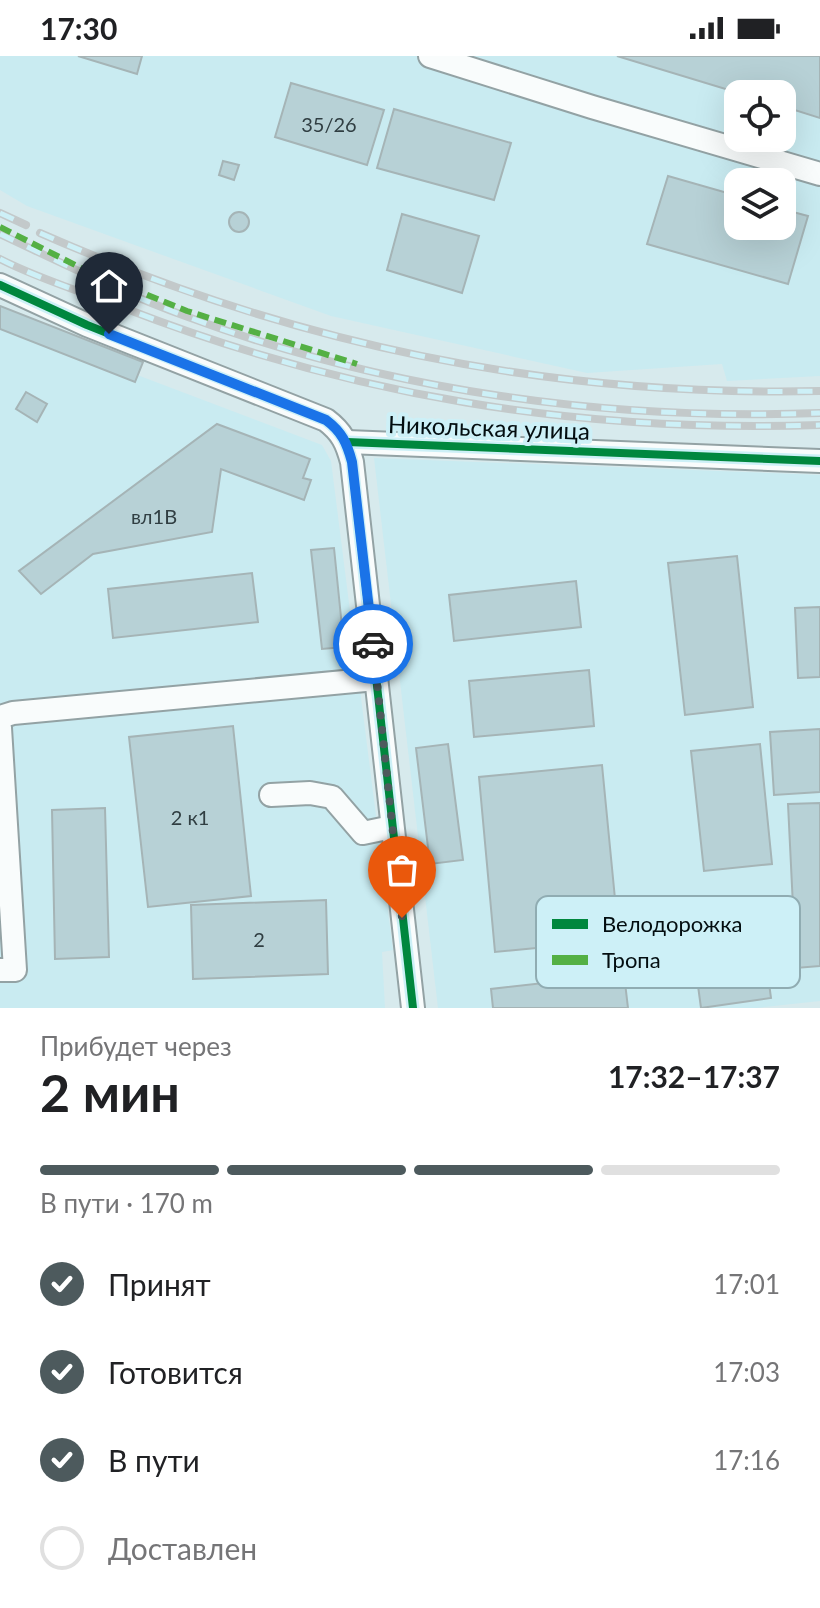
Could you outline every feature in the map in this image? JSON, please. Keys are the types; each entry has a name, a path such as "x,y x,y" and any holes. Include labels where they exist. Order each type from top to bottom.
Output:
{"street":[{"path":"430,56 820,174"},
{"path":"0,285 87,325 326,420 347,442 352,462 413,1008"},
{"name":"Никольская улица","path":"347,442 820,461"},
{"path":"0,717 13,713 376,679"},
{"path":"0,728 15,970 0,970"},
{"path":"271,795 310,793 332,797 363,833 392,827"}],"shaded area":[{"path":"0,56 820,56 820,376 727,381 722,364 587,373 331,316 27,206 0,190"},
{"path":"0,323 322,445 331,461 393,950 382,952 385,1008 0,1008"},
{"path":"374,458 820,475 820,1001 756,1008 438,1008"}],"building":[{"path":"78,56 142,56 137,74"},
{"path":"617,56 820,56 820,118 796,110 796,80 724,80 724,89"},
{"path":"291,83 384,110 367,165 275,137"},
{"path":"394,109 511,143 494,200 377,168"},
{"path":"223,161 239,165 234,180 219,175"},
{"path":"668,176 724,192 724,240 796,240 796,213 808,216 788,284 647,244"},
{"path":"239,212 246,215 249,222 246,229 239,232 232,229 229,222 232,215"},
{"path":"402,214 479,236 462,293 387,270"},
{"path":"0,306 143,362 135,382 0,329"},
{"path":"26,392 47,404 37,422 16,409"},
{"path":"217,424 310,459 303,478 311,480 304,500 221,469 212,532 93,554 41,594 19,571"},
{"path":"334,548 344,647 322,649 311,550"},
{"path":"737,556 753,707 685,715 668,563"},
{"path":"252,573 258,622 113,638 108,589"},
{"path":"576,581 581,627 454,641 449,595"},
{"path":"820,607 820,677 798,678 795,608"},
{"path":"589,670 594,726 474,737 469,681"},
{"path":"233,726 251,896 148,907 129,737"},
{"path":"820,729 820,792 774,795 770,732"},
{"path":"448,744 463,860 430,864 416,748"},
{"path":"760,744 772,864 704,871 691,751"},
{"path":"602,765 615,896 536,896 536,948 495,952 479,777"},
{"path":"820,803 820,966 800,968 800,896 792,896 788,804"},
{"path":"105,808 109,957 55,959 52,810"},
{"path":"326,900 328,974 193,979 191,905"},
{"path":"536,984 536,988 626,988 628,1008 493,1008 491,989"},
{"path":"698,988 770,988 771,998 701,1008"}],"railway":[{"path":"0,213 26,225"},
{"path":"40,233 135,272 230,305 325,333 421,356 518,373 617,384 717,390 820,391"},
{"path":"0,234 188,317 264,343 420,382 579,406 659,412 820,413"},
{"path":"0,259 209,339 294,365 380,386 553,415 730,426 820,425"}],"marked path":[{"path":"0,227 83,269 187,311 357,364"}],"cycle path":[{"path":"0,285 87,325 326,420 343,438 352,462 413,1008"},
{"path":"347,442 820,461"}],"way so far":[{"path":"373,644 402,918"}],"route":[{"path":"109,334 326,420 337,429 347,442 352,462 373,644"}]}
